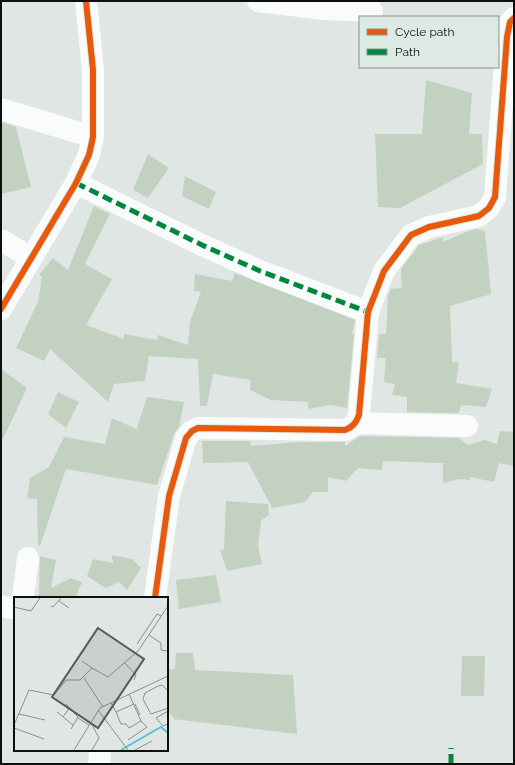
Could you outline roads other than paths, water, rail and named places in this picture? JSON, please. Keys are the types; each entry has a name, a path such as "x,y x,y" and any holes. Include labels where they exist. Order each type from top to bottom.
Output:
{"street":[{"path":"1,309 76,183 89,155 93,137 93,70 85,1"},
{"path":"258,1 324,5 372,11"},
{"path":"356,423 359,415 368,312 384,271 411,235 429,227 479,216 492,204 495,197 507,38 510,22 514,18"},
{"path":"1,109 93,137"},
{"path":"76,183 260,271 368,312"},
{"path":"1,240 31,258"},
{"path":"155,597 169,496 186,438 192,431 198,428 344,430 356,423 467,426"},
{"path":"23,597 28,558"},
{"path":"1,606 14,609"},
{"path":"99,764 100,751"}]}
